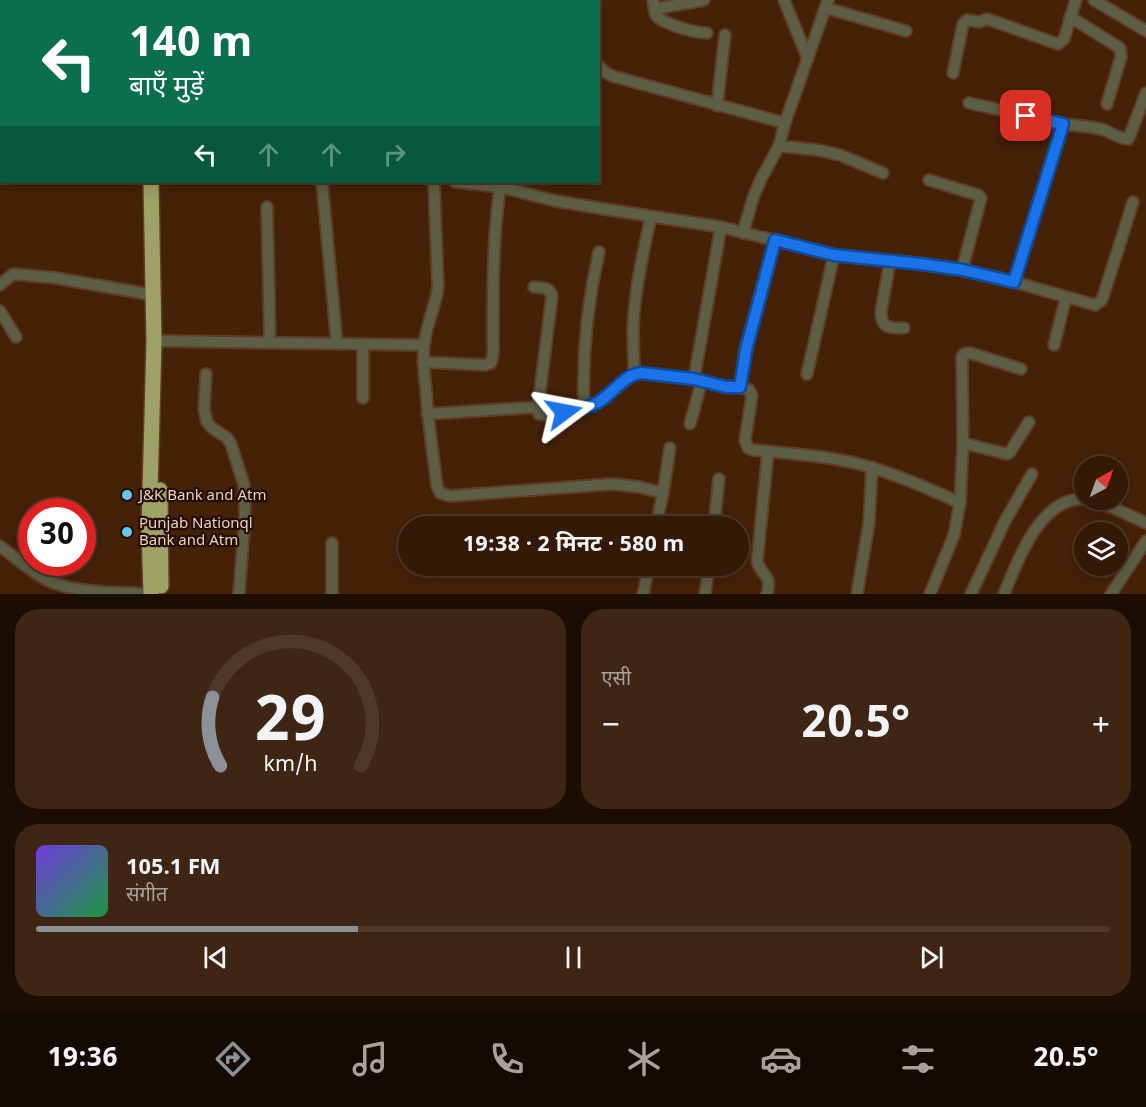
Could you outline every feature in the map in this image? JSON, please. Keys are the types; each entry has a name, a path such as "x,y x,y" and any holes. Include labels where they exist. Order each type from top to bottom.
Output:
{"highway":[{"path":"151,183 153,295 149,529 151,594"},
{"path":"159,183 161,594"}],"street":[{"path":"704,0 654,5 657,16 664,21 694,32 707,33"},
{"path":"784,0 808,59"},
{"path":"953,73 963,24 967,20 979,22 987,19 1058,44 1064,39 1076,0"},
{"path":"1094,0 1146,31"},
{"path":"743,233 753,198 779,146 827,4 906,31"},
{"path":"1070,17 1120,48 1121,57 1107,104"},
{"path":"717,106 725,35"},
{"path":"600,66 612,76 785,123"},
{"path":"969,103 1063,124 1092,127 1128,139 1146,93"},
{"path":"1014,282 1063,124"},
{"path":"779,146 840,155 883,173"},
{"path":"929,180 978,195 981,198 963,270"},
{"path":"322,183 337,344"},
{"path":"434,183 438,288 426,330 423,362 437,486 440,493 450,496 612,484 663,493"},
{"path":"464,183 500,187 556,201 722,227 834,255 963,270 1095,305 1099,304 1103,297 1133,202"},
{"path":"423,362 491,363 493,354 493,257 500,187"},
{"path":"267,207 270,343"},
{"path":"634,374 633,328 636,294 651,216"},
{"path":"690,424 722,227"},
{"path":"740,387 746,350 775,240"},
{"path":"584,408 585,329 599,252"},
{"path":"807,374 834,255"},
{"path":"890,261 881,319 890,327 904,328"},
{"path":"0,285 13,274 56,278 153,295"},
{"path":"534,287 549,289 552,296 539,414 584,408 597,403 628,377 641,373 698,380 726,387 740,387 749,390 752,396 746,444 748,448 840,460 872,467 960,503"},
{"path":"1054,345 1066,297"},
{"path":"0,311 16,337"},
{"path":"161,341 424,345"},
{"path":"363,344 363,398"},
{"path":"930,594 954,535 960,503 963,443 961,362 964,354 970,353 1021,369"},
{"path":"206,374 204,409 207,422 231,444 244,485 245,515 239,594"},
{"path":"428,414 538,407"},
{"path":"963,443 1007,454 1012,450 1029,422"},
{"path":"659,516 670,448"},
{"path":"767,594 768,580 757,562 768,452"},
{"path":"857,594 869,523 872,467"},
{"path":"971,594 1005,521 1032,474"},
{"path":"715,516 719,479"},
{"path":"1004,594 1018,560 1040,523 1054,510 1068,502 1084,499 1146,523"},
{"path":"1111,594 1146,541"},
{"path":"332,543 332,594"},
{"path":"0,546 33,572 64,587 91,593 151,594"},
{"path":"643,594 647,576"},
{"path":"705,594 708,576"}],"place":[{"name":"J&K Bank and Atm","path":"127,495"},
{"name":"Punjab Nationql Bank and Atm","path":"127,532"}],"route":[{"path":"564,412 597,403 628,377 641,373 702,380 733,388 740,387 746,350 775,240 834,255 963,270 1014,282 1063,124 1026,116"}]}
